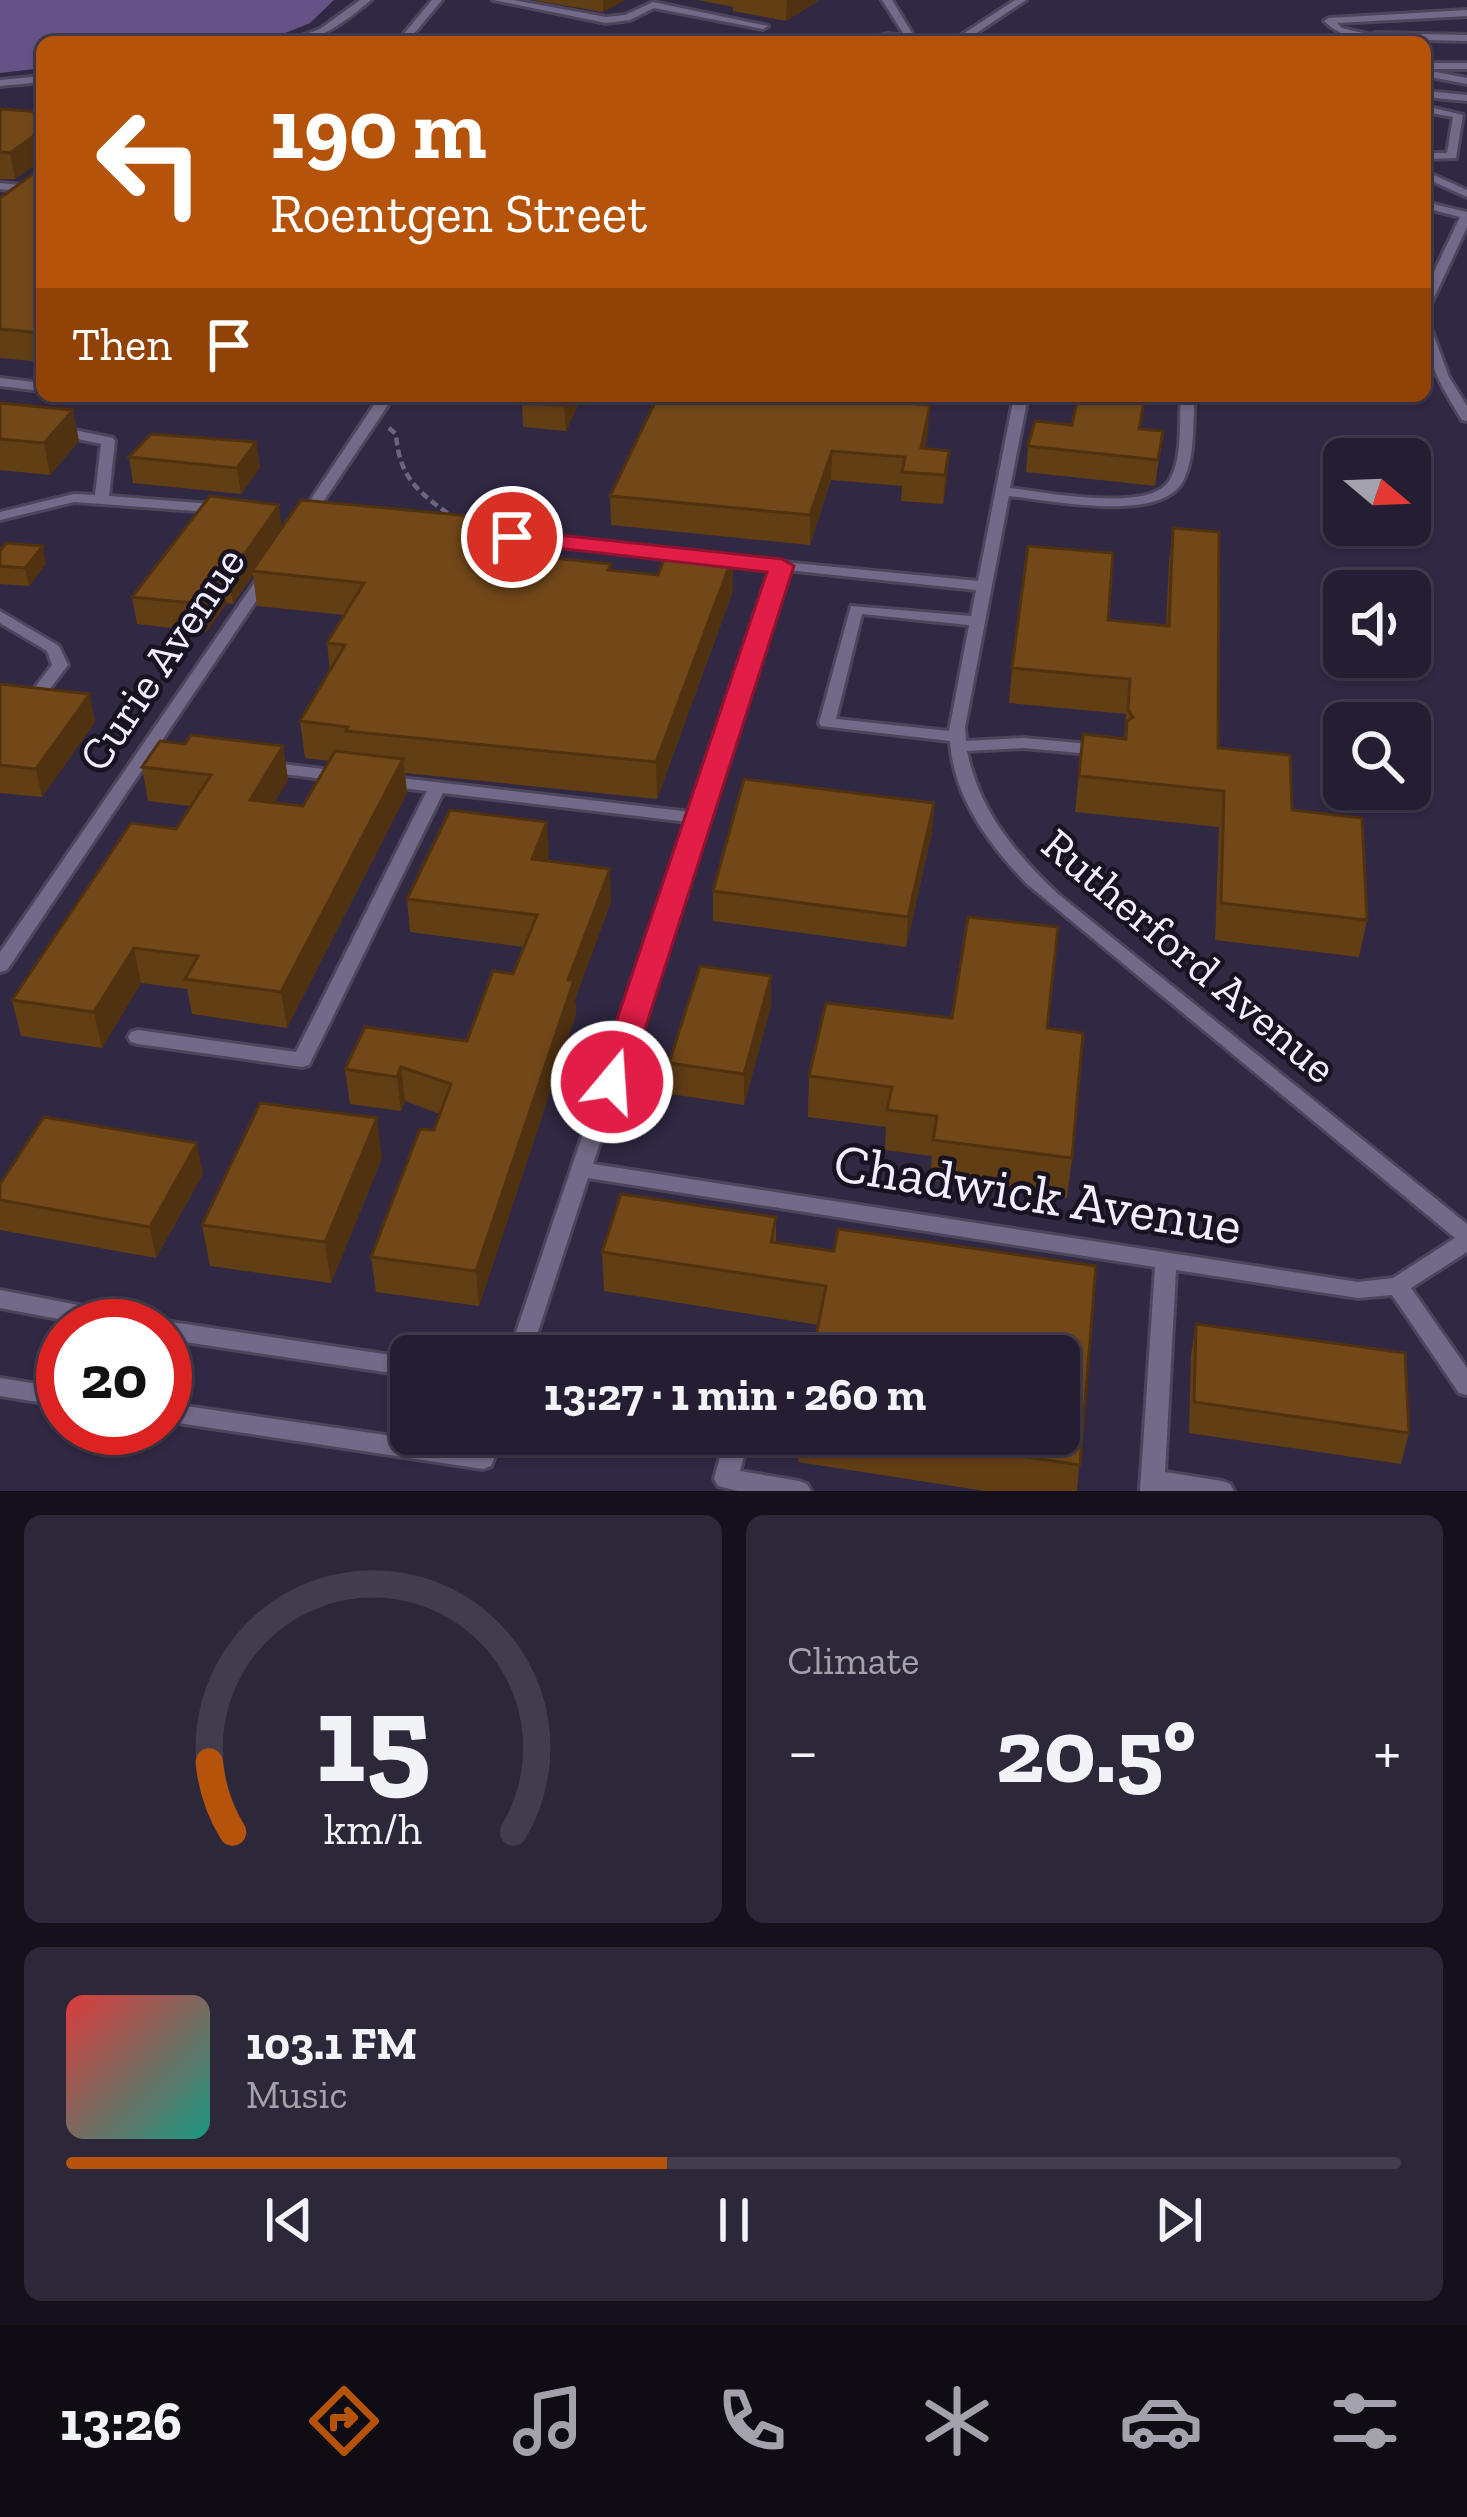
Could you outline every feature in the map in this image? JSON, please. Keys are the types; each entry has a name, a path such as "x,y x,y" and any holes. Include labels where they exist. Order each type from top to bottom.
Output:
{"lane":[{"path":"308,36 366,0"},
{"path":"408,36 437,0"},
{"path":"498,0 606,20 627,18 658,3 763,26"},
{"path":"887,0 910,36"},
{"path":"957,36 983,27 1021,0"},
{"path":"1374,36 1340,30 1329,20 1467,13"},
{"path":"1431,37 1467,38"},
{"path":"1431,69 1467,66"},
{"path":"1431,71 1467,81"},
{"path":"0,83 36,80"},
{"path":"1431,97 1467,100"},
{"path":"1431,111 1458,116 1452,156 1431,156"},
{"path":"1431,176 1467,180"},
{"path":"1431,177 1467,194"},
{"path":"0,186 36,185"},
{"path":"18,204 36,185"},
{"path":"1431,206 1467,215 1431,291"},
{"path":"1431,344 1467,417"},
{"path":"0,382 36,386"},
{"name":"Curie Avenue","path":"292,536 383,402"},
{"name":"Rutherford Avenue","path":"1021,402 976,621 958,741 975,807 1018,868 1467,1239"},
{"path":"1002,491 1133,502 1160,497 1178,476 1187,402"},
{"path":"40,428 108,440 102,499"},
{"path":"0,517 33,505 102,499 236,510"},
{"path":"283,514 327,518"},
{"path":"475,534 983,586"},
{"name":"Curie Avenue","path":"0,966 279,556"},
{"path":"526,1335 782,566"},
{"path":"976,621 856,608 827,723 958,741 1116,752"},
{"path":"0,616 54,649 60,664 33,700"},
{"path":"145,753 168,755"},
{"path":"235,764 699,818"},
{"path":"138,1037 302,1060 438,788"},
{"name":"Chadwick Avenue","path":"583,1170 1358,1290 1398,1286"},
{"path":"1467,1239 1398,1286 1467,1386"},
{"path":"1166,1259 1153,1485 1222,1491"},
{"path":"0,1299 36,1306"},
{"path":"192,1334 390,1363"},
{"path":"0,1387 36,1393"},
{"path":"192,1416 390,1445"},
{"path":"456,1455 483,1459 484,1455"},
{"path":"732,1455 725,1479 800,1491"}],"path":[{"path":"368,425 388,427 396,434 397,469 405,482 475,534"}],"shaded area":[{"path":"0,0 334,0 310,23 278,36 36,36 36,69 0,73"}],"building":[{"path":"0,109 36,112 36,134 10,153 0,152"},
{"path":"36,172 36,332 0,329 0,198"},
{"path":"655,402 930,405 921,448 949,451 945,475 902,472 905,457 832,451 810,515 610,496"},
{"path":"1077,402 1144,402 1139,429 1163,431 1158,460 1028,446 1035,421 1072,425"},
{"path":"0,403 73,410 44,443 0,439"},
{"path":"151,434 256,442 237,468 129,457"},
{"path":"210,496 279,505 229,576 222,576 202,604 132,597"},
{"path":"301,500 524,521 506,553 611,564 608,570 658,575 668,550 733,556 656,762 346,731 348,727 300,721 345,645 327,643 364,583 252,571"},
{"path":"1173,528 1219,532 1218,748 1290,755 1292,810 1362,818 1367,920 1221,903 1224,791 1079,776 1083,734 1126,739 1127,721 1133,717 1128,710 1130,679 1012,668 1028,546 1113,553 1108,620 1169,626"},
{"path":"6,543 43,546 25,568 0,566 0,551"},
{"path":"0,684 90,694 36,769 0,765"},
{"path":"191,735 283,746 250,800 303,806 335,751 403,759 281,992 185,979 198,956 134,948 94,1012 12,1000 131,823 176,829 211,775 142,767 160,741 185,744"},
{"path":"744,779 934,803 908,917 713,891"},
{"path":"450,810 547,822 532,859 610,869 568,980 574,980 476,1271 371,1257 420,1129 434,1130 451,1084 401,1067 397,1077 345,1069 365,1027 467,1041 493,971 513,974 537,915 407,899"},
{"path":"968,917 1058,927 1047,1028 1083,1033 1072,1158 933,1140 937,1116 887,1110 892,1087 809,1076 826,1003 952,1018"},
{"path":"700,966 771,976 744,1074 669,1063"},
{"path":"260,1103 377,1118 325,1242 202,1225"},
{"path":"44,1117 197,1143 150,1227 0,1200 0,1184"},
{"path":"621,1194 776,1217 771,1242 834,1251 838,1229 1096,1266 1080,1465 1014,1455 1080,1455 1080,1335 816,1335 826,1286 602,1252"},
{"path":"1196,1324 1405,1353 1409,1433 1194,1402"}],"route":[{"path":"512,537 782,566 612,1082"}]}
